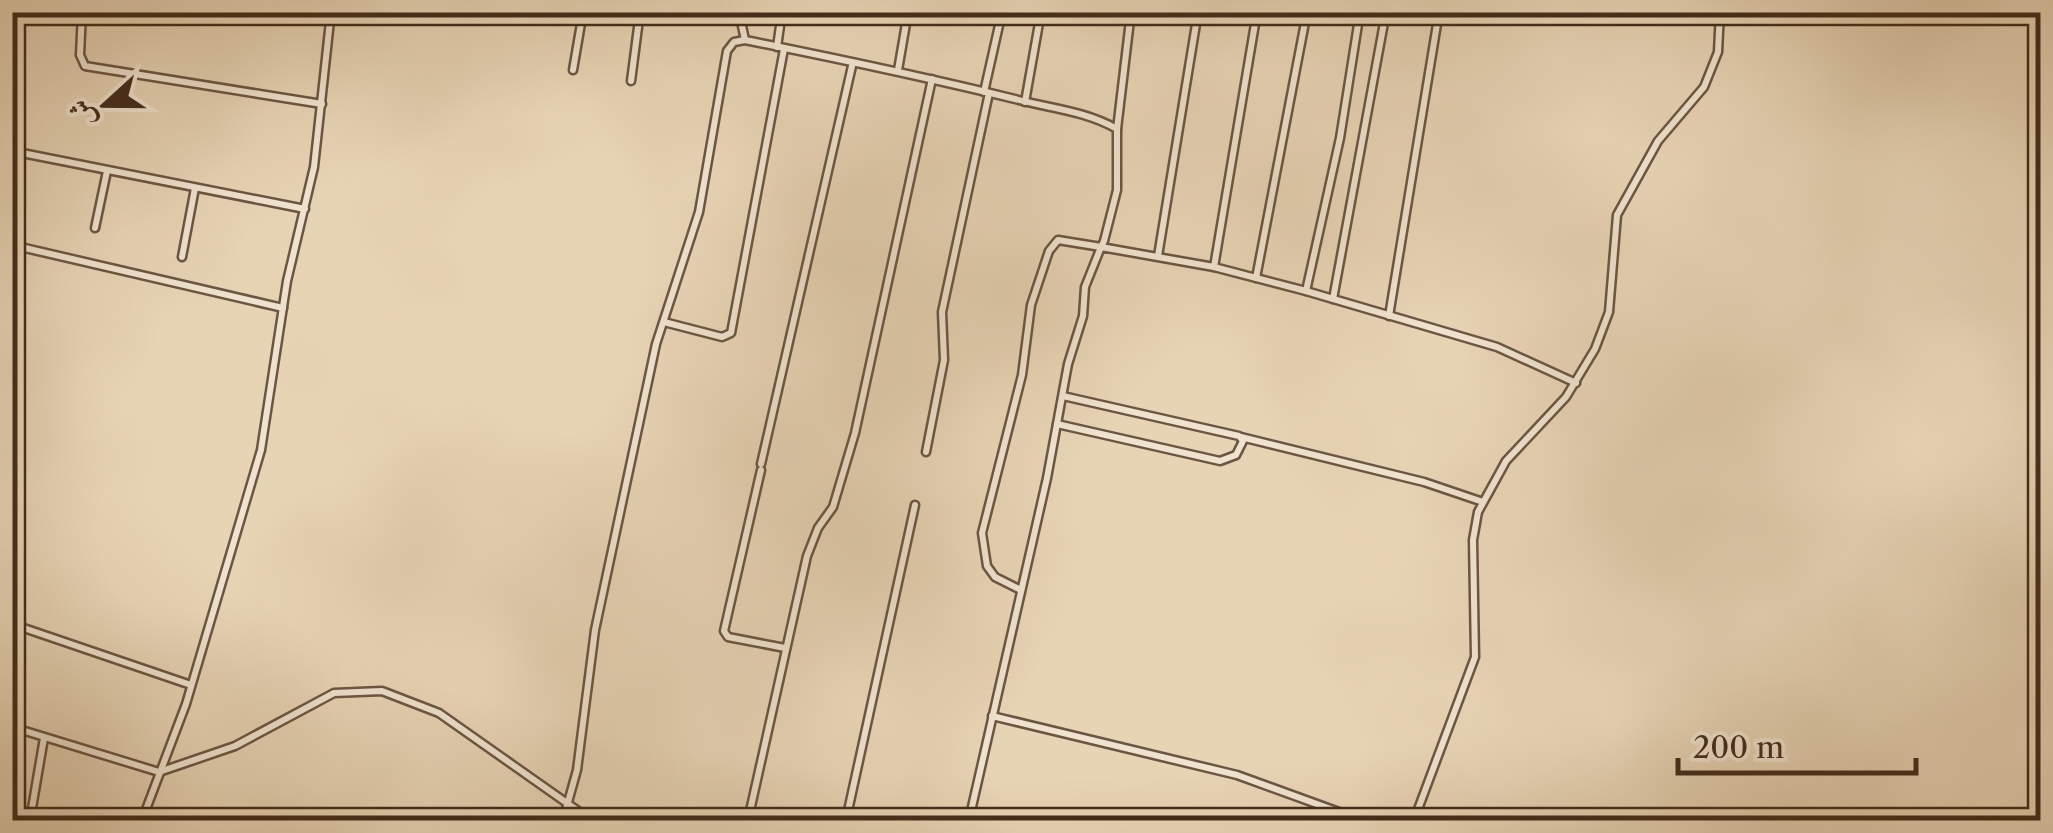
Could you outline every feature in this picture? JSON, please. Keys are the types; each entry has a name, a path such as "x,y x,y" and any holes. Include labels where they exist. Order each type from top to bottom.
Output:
{"street":[{"path":"82,12 80,56 85,66 322,104"},
{"path":"142,820 191,684 258,460 283,308 306,209 331,12"},
{"path":"574,70 583,12"},
{"path":"631,82 640,12"},
{"path":"739,12 745,40"},
{"path":"664,322 722,337 731,333 781,48 782,12"},
{"path":"898,70 908,12"},
{"path":"926,452 944,360 942,312 1002,12"},
{"path":"1025,102 1041,12"},
{"path":"969,820 1083,316 1085,287 1118,190 1117,129 1131,12"},
{"path":"1158,256 1198,12"},
{"path":"1214,267 1257,12"},
{"path":"1256,278 1307,12"},
{"path":"1306,291 1340,138 1360,12"},
{"path":"1333,299 1386,12"},
{"path":"1389,316 1440,12"},
{"path":"1414,820 1475,657 1472,540 1483,502 1513,452 1576,382 1609,312 1617,215 1658,141 1704,87 1718,52 1720,12"},
{"path":"563,820 579,759 595,630 664,322 699,212 727,52 734,42 745,40 852,66 898,70 1081,114 1117,129"},
{"path":"786,648 728,637 724,630 852,66"},
{"path":"748,820 807,556 818,528 833,507 855,433 932,79"},
{"path":"12,151 306,209"},
{"path":"96,228 107,171"},
{"path":"182,257 195,188"},
{"path":"1019,589 995,577 988,566 982,532 1022,375 1031,305 1054,243 1064,240 1158,256 1306,291 1506,351 1576,382"},
{"path":"12,245 283,308"},
{"path":"1062,396 1424,482 1483,502"},
{"path":"1057,424 1223,461 1239,451 1241,437"},
{"path":"846,820 916,506"},
{"path":"12,624 191,684"},
{"path":"12,727 159,772 235,746 334,693 365,689 404,696 439,712 592,820"},
{"path":"992,716 1237,775 1361,820"},
{"path":"30,820 44,738"}]}
